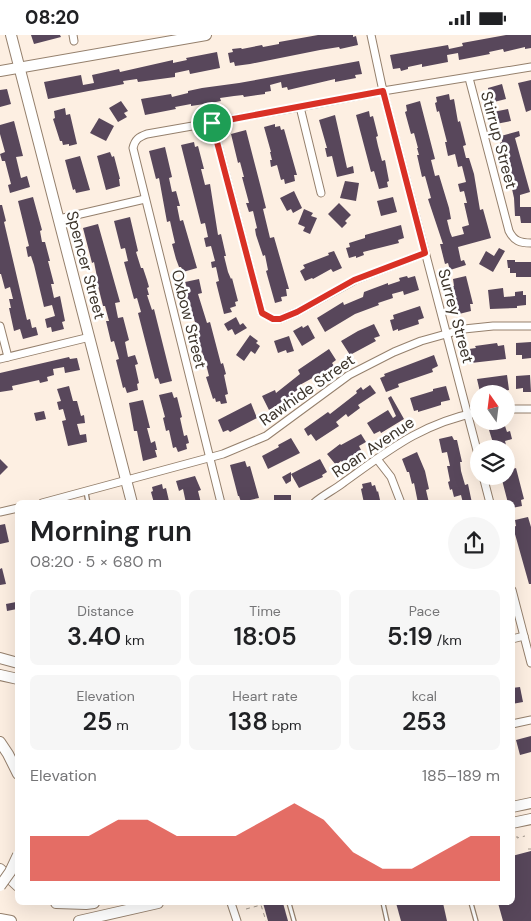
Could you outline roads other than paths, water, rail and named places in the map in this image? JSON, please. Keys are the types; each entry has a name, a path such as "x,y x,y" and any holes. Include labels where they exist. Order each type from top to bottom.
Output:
{"main road":[{"name":"Spencer Street","path":"11,35 131,500"},
{"path":"0,71 206,35"},
{"path":"0,658 15,662"},
{"path":"0,675 15,678"},
{"path":"0,742 15,768"},
{"path":"515,806 531,803"},
{"path":"515,822 531,819"},
{"path":"0,886 15,861"},
{"path":"0,869 15,884"},
{"path":"79,921 150,905"},
{"path":"92,921 104,916"},
{"path":"0,919 11,921"}],"street":[{"name":"Surrey Street","path":"371,35 383,91 474,440"},
{"path":"425,253 354,280 297,312 280,319 262,313 212,123 383,91 531,67"},
{"name":"Stirrup Street","path":"469,78 509,231 513,238 523,243 531,243"},
{"path":"300,107 322,193"},
{"name":"Oxbow Street","path":"212,123 147,134 139,137 134,142 133,148 220,500"},
{"path":"59,219 145,199"},
{"name":"Rawhide Street","path":"53,500 223,454 266,436 349,375 394,352 446,334 493,326 531,325"},
{"path":"0,326 8,357"},
{"path":"0,359 90,337"},
{"path":"515,409 531,409"},
{"name":"Roan Avenue","path":"319,500 404,439 426,428 468,414"},
{"path":"377,459 391,477 400,500"},
{"path":"485,485 489,500"},
{"path":"0,512 15,509"},
{"path":"515,602 531,663"},
{"path":"515,638 524,637"},
{"path":"515,723 531,720"},
{"path":"232,905 237,921"}],"lane":[{"path":"86,491 88,500"},
{"path":"290,905 294,921"},
{"path":"383,905 387,921"},
{"path":"472,905 476,921"}]}
